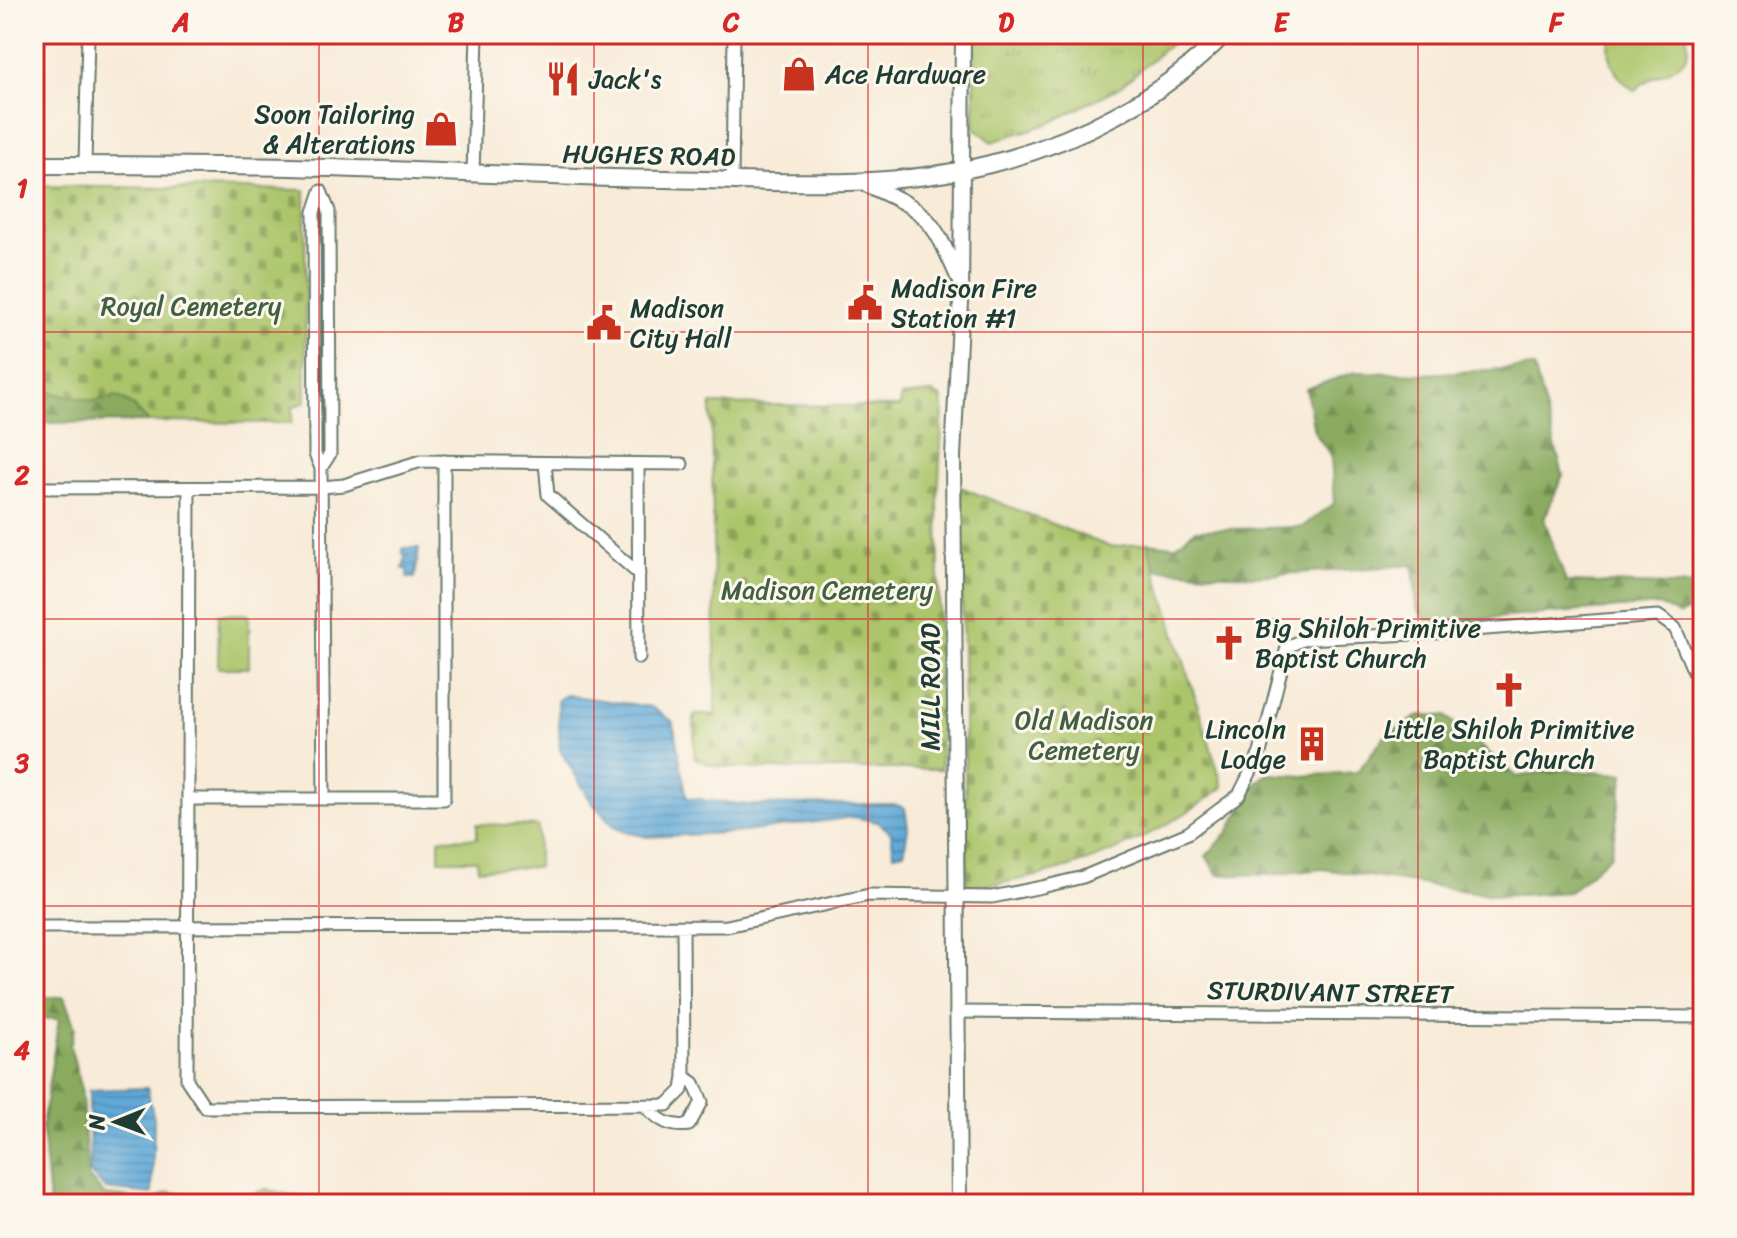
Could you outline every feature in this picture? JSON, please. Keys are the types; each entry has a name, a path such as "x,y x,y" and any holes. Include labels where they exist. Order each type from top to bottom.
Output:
{"main road":[{"name":"HUGHES ROAD","path":"34,165 320,168 860,182 963,170 1030,153 1106,121 1189,67 1224,34"}],"street":[{"path":"85,165 88,34"},
{"path":"473,174 477,34"},
{"path":"732,180 734,34"},
{"name":"MILL ROAD","path":"959,1204 953,456 961,284 963,34"},
{"path":"320,168 321,191 329,211 330,454 321,468"},
{"path":"860,182 923,213 936,228 961,284"},
{"path":"321,191 314,212 314,361 315,454 321,468 322,487 324,797"},
{"path":"314,361 329,361"},
{"path":"34,488 322,487 344,485 421,461 682,464"},
{"path":"190,799 444,799 444,461"},
{"path":"545,463 548,495 639,574"},
{"path":"638,464 639,658"},
{"path":"189,489 187,1080 205,1107 667,1105 682,1090 684,1076 683,926"},
{"path":"34,927 727,926 869,895 992,897 1083,877 1188,833 1213,818 1239,795 1252,773 1287,647 1304,639 1434,633 1658,616 1675,628 1703,693"},
{"name":"STURDIVANT STREET","path":"956,1012 1703,1017"},
{"path":"646,1107 664,1123 676,1127 689,1125 702,1102 694,1083 684,1076"}],"green space":[{"path":"974,34 1173,34 1176,39 1120,87 1050,123 992,142 974,127"},
{"path":"1611,34 1686,34 1686,57 1680,64 1642,84 1635,91 1613,67 1609,51"},
{"name":"Royal Cemetery","path":"34,186 305,190 306,402 293,407 292,423 149,422 134,406 117,396 93,401 34,389"},
{"path":"1534,367 1563,475 1544,519 1566,582 1703,586 1703,605 1679,615 1659,605 1428,623 1417,609 1413,565 1254,576 1155,569 1147,543 1175,546 1195,530 1302,527 1334,503 1331,456 1314,431 1306,389 1355,372 1425,374"},
{"path":"34,389 93,401 117,396 134,406 149,422 34,423"},
{"name":"Madison Cemetery","path":"932,393 941,397 943,409 938,496 941,769 756,769 715,766 694,758 694,715 716,714 711,404 900,407 901,396"},
{"name":"Old Madison Cemetery","path":"960,487 1110,547 1147,543 1223,787 1165,826 1102,855 1036,876 967,887"},
{"path":"219,614 249,614 249,668 218,668"},
{"path":"1420,715 1446,716 1517,777 1554,770 1624,774 1611,855 1569,892 1500,896 1323,869 1270,875 1218,875 1206,856 1227,834 1258,781 1268,774 1303,776 1357,772 1384,737"},
{"path":"477,824 538,826 538,867 478,869 477,860 439,860 439,839 477,838"},
{"path":"34,997 64,997 75,1028 70,1046 81,1086 88,1177 105,1195 151,1200 169,1192 237,1199 266,1189 324,1203 446,1197 529,1202 588,1199 685,1204 49,1204 42,1126 59,1019 34,1018"}],"water":[{"path":"403,548 419,548 415,578 407,578 407,569 403,569 406,555"},
{"path":"566,695 651,707 673,722 687,798 749,805 894,804 905,808 908,828 904,852 894,854 891,833 878,822 853,817 743,832 647,837 617,829 592,803 560,750 558,700"},
{"path":"147,1088 154,1119 152,1194 106,1189 90,1173 89,1090"}],"place":[{"name":"Ace Hardware","path":"799,74"},
{"name":"Jack's","path":"563,79"},
{"name":"Soon Tailoring & Alterations","path":"441,129"},
{"name":"Madison Fire Station #1","path":"865,303"},
{"name":"Madison City Hall","path":"604,323"},
{"name":"Big Shiloh Primitive Baptist Church","path":"1229,643"},
{"name":"Little Shiloh Primitive Baptist Church","path":"1509,690"},
{"name":"Lincoln Lodge","path":"1312,744"}]}
